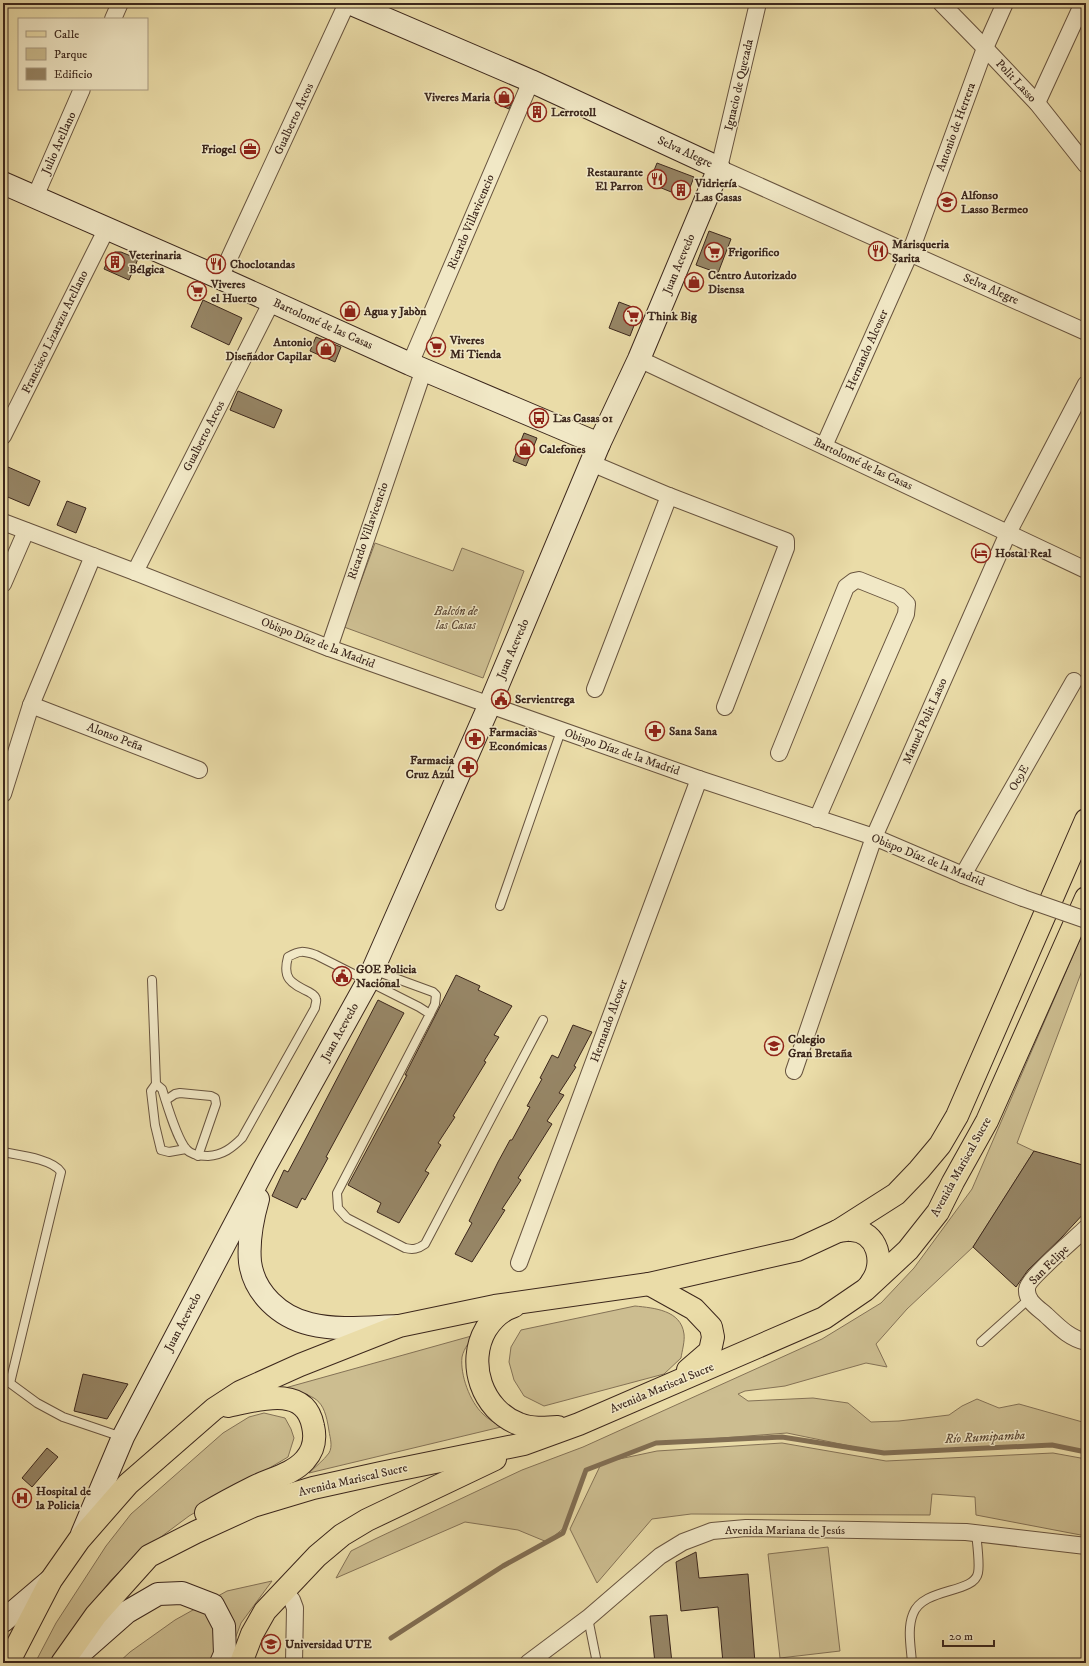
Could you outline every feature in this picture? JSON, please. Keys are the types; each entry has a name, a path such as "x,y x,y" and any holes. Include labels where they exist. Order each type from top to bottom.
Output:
{"main road":[{"path":"8,1663 51,1580 79,1540 128,1484 214,1409 240,1392 267,1379 399,1326 495,1306 649,1284 797,1250 838,1232 896,1194 920,1170 940,1145 957,1116 1086,820"},
{"name":"Avenida Mariscal Sucre","path":"62,1663 96,1615 149,1556 196,1532 253,1506 336,1483 524,1444 579,1424 824,1318 865,1290 908,1250 938,1212 987,1121 1086,898"},
{"path":"838,1232 851,1230 861,1232 870,1239 876,1247 879,1257 879,1268 875,1277 865,1290"},
{"path":"649,1284 694,1309 711,1327 713,1337 710,1351 674,1383"},
{"path":"532,1301 509,1308 493,1319 482,1337 480,1344 477,1357 478,1378 486,1397 500,1413 518,1424 539,1429 579,1424"},
{"path":"149,1556 207,1513 255,1487 289,1471 304,1461 313,1448 315,1436 313,1422 302,1405 294,1400 275,1397 214,1409"},
{"path":"241,1663 252,1634 265,1611 317,1556 342,1535 367,1520 524,1444"}],"street":[{"path":"113,18 120,3"},
{"name":"Selva Alegre","path":"348,3 531,81 719,168 1086,332"},
{"name":"Gualberto Arcos","path":"220,278 348,3"},
{"name":"Ignacio de Quezada","path":"719,168 758,3"},
{"name":"Polit Lasso","path":"941,3 1037,103 1086,165"},
{"name":"Antonio de Herrera","path":"910,253 985,48 1005,3"},
{"path":"1037,103 1083,3"},
{"name":"Ricardo Villavicencio","path":"328,648 417,367 531,81"},
{"name":"Julio Arellano","path":"35,197 82,90"},
{"name":"Juan Acevedo","path":"123,1437 266,1165 370,975 489,706 599,444 639,359 719,168"},
{"name":"Bartolomé de las Casas","path":"3,183 272,301 417,367 599,444"},
{"name":"Francisco Lizarazu Arellano","path":"3,436 107,228"},
{"name":"Hernando Alcoser","path":"824,446 910,253"},
{"name":"Gualberto Arcos","path":"135,572 272,301"},
{"name":"Bartolomé de las Casas","path":"639,359 1086,570"},
{"name":"Manuel Polit Lasso","path":"794,1071 874,837 1008,533 1086,384"},
{"path":"591,464 669,496 783,539 787,544 725,707"},
{"path":"594,689 669,496"},
{"name":"Obispo Díaz de la Madrid","path":"3,522 328,648 699,779 874,837 963,876 1086,920"},
{"path":"3,584 26,531"},
{"path":"3,794 31,705 94,556"},
{"path":"779,753 846,587 849,583 860,580 900,596 907,604 906,614 817,819"},
{"name":"Oe9E","path":"963,876 1074,681"},
{"name":"Alonso Peña","path":"31,705 199,770"},
{"name":"Hernando Alcoser","path":"520,1263 699,779"},
{"name":"Juan Acevedo","path":"266,1165 252,1222 250,1241 250,1263 255,1279 262,1293 273,1306 289,1317 310,1324 336,1327 399,1326"},
{"name":"San Felipe","path":"1084,1232 1037,1274 1027,1285 1026,1290 1029,1299 1068,1336 1086,1342"},
{"path":"79,1540 123,1437"},
{"name":"Avenida Mariana de Jesús","path":"528,1663 588,1618 660,1556 683,1542 712,1531 746,1528 976,1533 1086,1546"},
{"path":"3,1621 51,1580"},
{"path":"284,1590 292,1600 295,1608 294,1663"},
{"path":"70,1663 127,1612 158,1594 182,1593 213,1605 217,1612 224,1626 225,1654 221,1663"}],"lane":[{"path":"500,906 561,731"},
{"path":"156,1084 162,1089 178,1134 186,1149 198,1156 218,1155 233,1148 242,1138 314,1008 316,1001 313,995 296,986 288,978 285,969 288,957 296,952 304,951 370,975 433,992 436,995 436,999 430,1014 337,1193 338,1208 347,1218 405,1248 412,1250 425,1244 543,1020"},
{"path":"370,975 430,1014"},
{"path":"152,980 156,1084 151,1091 155,1125 161,1150 169,1152 186,1149"},
{"path":"166,1100 175,1094 211,1096 215,1098 216,1104 198,1156"},
{"path":"3,1152 48,1162 59,1168 61,1172 6,1381 37,1403 63,1417 123,1437"},
{"path":"981,1342 1029,1299"},
{"path":"912,1663 910,1631 913,1613 917,1605 934,1595 963,1587 974,1581 978,1574 976,1533"},
{"path":"588,1618 597,1663"}],"green space":[{"name":"Balcón de las Casas","path":"375,543 453,571 462,548 524,571 483,678 344,627"},
{"path":"1081,937 1086,941 1086,960 1017,1143 1034,1151 973,1247 907,1309 876,1344 887,1367 866,1363 785,1386 745,1391 738,1394 748,1401 813,1398 848,1403 871,1422 899,1421 949,1415 962,1406 977,1399 999,1408 1019,1404 1086,1423 1086,1452 1052,1445 884,1453 787,1433 656,1443 605,1462 657,1451 782,1443 886,1461 1053,1453 1086,1459 1086,1536 976,1515 975,1497 932,1494 930,1515 691,1514 652,1519 597,1583 570,1529 601,1464 586,1470 565,1527 547,1542 518,1530 465,1522 336,1578 351,1551 522,1470 583,1447 822,1339 881,1303 914,1268 972,1189"},
{"path":"635,1306 658,1309 666,1312 678,1320 682,1326 684,1343 681,1358 664,1374 544,1406 524,1396 514,1380 509,1362 511,1347 521,1330"},
{"path":"475,1335 469,1342 462,1357 464,1380 478,1409 487,1418 501,1427 309,1473 325,1458 331,1448 327,1420 321,1405 317,1400 285,1388"},
{"path":"264,1413 285,1418 291,1429 294,1438 288,1457 189,1516 134,1557 111,1580 75,1626 49,1663 36,1663 56,1623 106,1546 131,1514 223,1433 249,1417"},
{"path":"828,1547 840,1651 780,1658 768,1554"},
{"path":"272,1581 241,1623 226,1663 118,1663 130,1652 175,1620 227,1591"}],"building":[{"name":"Viveres Maria","path":"500,91 509,95 512,102 509,109 495,103"},
{"path":"657,163 694,177 686,198 649,183"},
{"name":"Frigorifico","path":"709,231 731,239 718,273 696,265"},
{"path":"115,252 121,252 138,259 129,280 104,269 110,255"},
{"path":"203,300 242,318 229,345 191,327"},
{"path":"619,302 640,310 630,336 609,328"},
{"name":"Antonio Diseñador Capilar","path":"316,337 341,347 335,362 310,351"},
{"path":"238,391 282,410 274,428 230,410"},
{"name":"Calefones","path":"524,433 537,438 526,466 513,461"},
{"path":"8,467 40,481 29,506 3,495 3,479"},
{"path":"67,501 86,508 76,533 57,525"},
{"path":"456,975 480,986 478,990 512,1006 494,1035 499,1037 484,1061 486,1062 453,1116 455,1117 438,1143 441,1145 425,1171 429,1173 399,1223 377,1212 381,1203 348,1185 407,1075 405,1075"},
{"path":"378,1000 404,1013 326,1157 328,1158 305,1200 302,1198 297,1208 272,1196 284,1170 288,1172"},
{"path":"573,1025 592,1032 574,1066 576,1067 559,1093 564,1095 547,1121 552,1124 518,1178 521,1180 502,1209 505,1210 472,1262 455,1254 472,1223 469,1221 498,1162 530,1107 527,1106 542,1079 540,1078 552,1055 558,1058"},
{"path":"1034,1151 1086,1166 1086,1211 1028,1270 1016,1287 973,1247"},
{"path":"83,1374 128,1384 107,1419 74,1411"},
{"path":"47,1448 58,1457 32,1487 22,1478"},
{"path":"696,1552 699,1578 748,1574 755,1663 723,1663 718,1607 681,1611 676,1562"},
{"path":"667,1615 672,1663 655,1663 650,1616"}],"waterway":[{"name":"Río Rumipamba","path":"391,1638 503,1566 563,1533 586,1470 656,1443 782,1437 884,1453 1052,1445 1086,1452"}],"place":[{"name":"Viveres Maria","path":"504,97"},
{"name":"Lerrotoll","path":"537,112"},
{"name":"Friogel","path":"250,149"},
{"name":"Restaurante El Parron","path":"657,179"},
{"name":"Vidriería Las Casas","path":"681,190"},
{"name":"Alfonso Lasso Bermeo","path":"947,202"},
{"name":"Marisqueria Sarita","path":"878,251"},
{"name":"Frigorifico","path":"714,252"},
{"name":"Veterinaria Bélgica","path":"115,262"},
{"name":"Choclotandas","path":"216,264"},
{"name":"Centro Autorizado Disensa","path":"694,282"},
{"name":"Viveres el Huerto","path":"197,291"},
{"name":"Agua y Jabòn","path":"350,311"},
{"name":"Think Big","path":"633,316"},
{"name":"Viveres Mi Tienda","path":"436,347"},
{"name":"Antonio Diseñador Capilar","path":"326,349"},
{"name":"Las Casas 01","path":"539,418"},
{"name":"Calefones","path":"525,449"},
{"name":"Hostal Real","path":"981,553"},
{"name":"Servientrega","path":"501,699"},
{"name":"Sana Sana","path":"655,731"},
{"name":"Farmacias Económicas","path":"475,739"},
{"name":"Farmacia Cruz Azul","path":"468,767"},
{"name":"GOE Policia Nacional","path":"342,976"},
{"name":"Colegio Gran Bretaña","path":"774,1046"},
{"name":"Hospital de la Policia","path":"22,1498"},
{"name":"Universidad UTE","path":"271,1644"}]}
